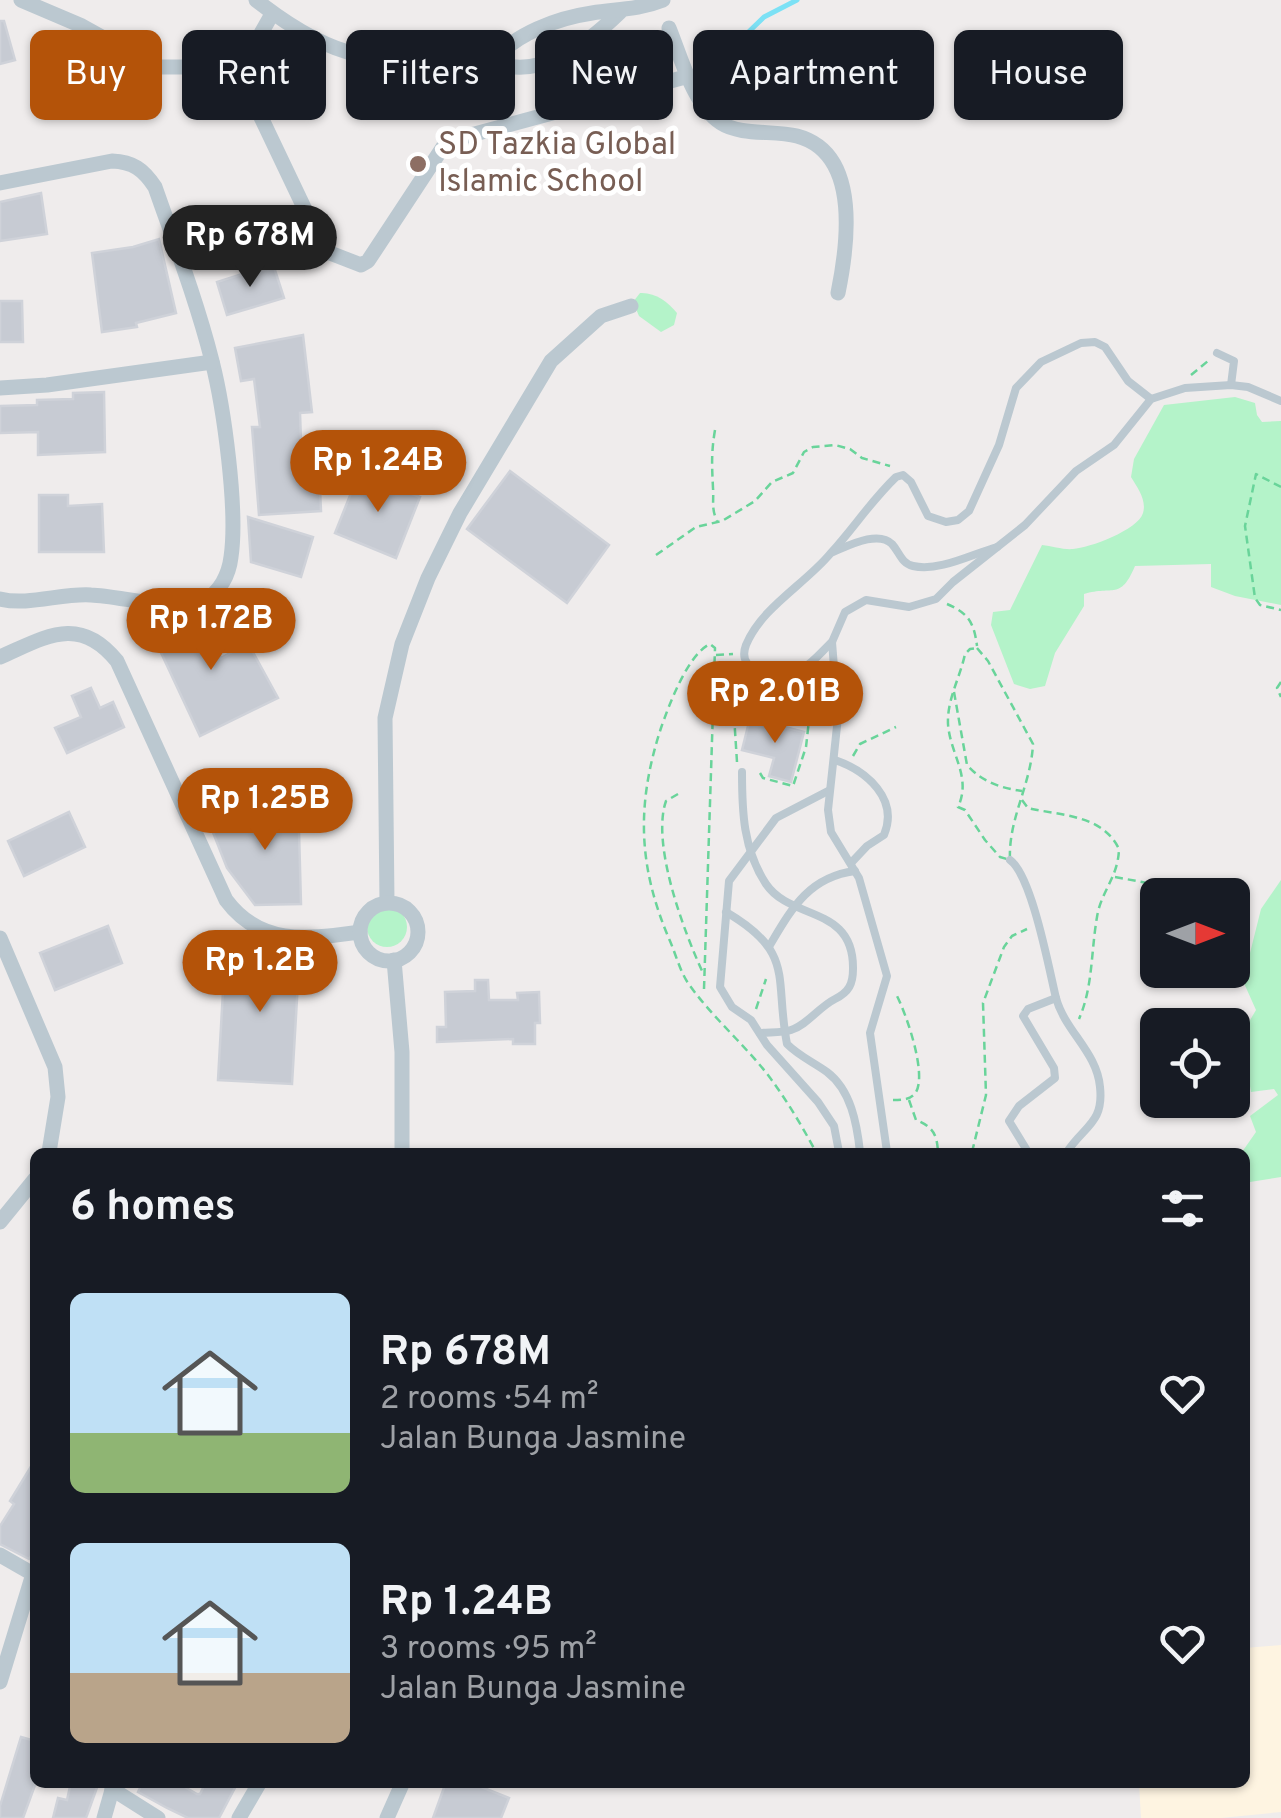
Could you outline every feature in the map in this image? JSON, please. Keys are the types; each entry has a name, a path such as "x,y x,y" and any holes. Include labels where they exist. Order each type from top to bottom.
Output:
{"street":[{"path":"22,0 82,26 156,67 182,67"},
{"path":"256,0 272,14 346,50"},
{"path":"515,41 582,15 620,12 662,0"},
{"path":"515,66 554,59 579,49 620,12"},
{"path":"263,30 272,14"},
{"path":"669,28 693,84"},
{"path":"261,120 318,239 330,253 361,265 368,261 443,147 456,139 689,76"},
{"path":"718,120 723,125 798,137 824,148 836,166 844,198 844,261 838,293"},
{"path":"0,184 112,160 144,171 155,187 212,362 226,442 232,530 231,556 218,590 207,599 178,605 86,594 0,599"},
{"path":"387,902 385,718 402,644 428,578 460,513 551,361 601,316 631,306"},
{"path":"0,388 212,362"},
{"path":"0,657 53,633 72,632 106,647 118,661 226,900 240,919 262,932 279,936 360,932"},
{"path":"387,902 409,910 417,924 414,948 385,961 370,954 360,932 365,915 387,902"},
{"path":"0,938 55,1066 58,1110 49,1148"},
{"path":"394,960 402,1052 402,1148"},
{"path":"0,1220 30,1186"},
{"path":"0,1555 30,1571"},
{"path":"0,1682 30,1586"},
{"path":"104,1818 112,1788"},
{"path":"116,1788 158,1818"},
{"path":"238,1818 256,1788"},
{"path":"388,1818 400,1788"}],"lane":[{"path":"1151,399 1128,381 1105,346 1095,342 1041,362 1016,388 1006,425 969,511 958,520 946,522 928,516 911,482 903,475 896,478 840,538 833,552 766,617 747,643 746,659 756,672 802,668 832,642 845,612 853,605 880,600 909,607 936,600 952,582 1000,546 1076,471 1114,444 1151,399 1185,388 1231,385 1248,387 1281,401"},
{"path":"1216,354 1234,361 1231,385"},
{"path":"833,552 883,540 892,544 906,563 918,567 1000,546"},
{"path":"949,562 954,571 952,582"},
{"path":"832,642 838,717 828,791 831,832 853,867 887,976 870,1033 886,1148"},
{"path":"772,948 792,906 822,879 853,867 860,852 884,835 890,819 889,808 876,787 862,772 835,760"},
{"path":"742,772 744,831 767,886 792,906 824,916 837,927 851,949 853,974 846,993 818,1009 794,1030 760,1033"},
{"path":"828,791 776,818 728,881 720,987 732,1008 751,1020 766,1045 804,1084 834,1126 839,1148"},
{"path":"1010,860 1022,874 1054,977 1056,998 1093,1060 1100,1088 1099,1116 1071,1148"},
{"path":"726,912 772,948 780,978 787,1044 830,1075 847,1096 860,1148"},
{"path":"1026,1148 1009,1121 1019,1106 1054,1078 1054,1068 1023,1016 1028,1009 1056,998"}],"path":[{"path":"1191,375 1216,354"},
{"path":"715,430 710,478 717,521"},
{"path":"656,555 679,536 755,501 772,482 793,473 804,452 813,447 835,445 850,449 903,475"},
{"path":"1281,487 1256,474 1245,526 1254,598 1260,605 1281,610"},
{"path":"936,600 965,611 972,622 977,648 1033,744 1009,840 1010,860 1000,857 965,810 958,807 964,780 948,723 965,654 970,648 977,648"},
{"path":"704,989 715,655 710,644 704,646 668,706 646,787 644,866 656,909 689,984 767,1074 813,1148"},
{"path":"715,655 746,659 732,684 736,762 742,772"},
{"path":"1281,682 1276,688 1281,698"},
{"path":"954,690 967,765 1000,788 1024,792"},
{"path":"760,774 793,786 806,747 809,720 818,715 836,692"},
{"path":"850,765 860,744 896,727"},
{"path":"678,794 666,801 660,828 680,916 703,974"},
{"path":"1020,799 1028,808 1087,820 1104,828 1119,849 1115,877 1097,912 1092,967 1082,1013 1073,1029"},
{"path":"1115,877 1140,882"},
{"path":"973,1148 986,1095 983,1004 1004,947 1022,929 1038,928"},
{"path":"751,1020 760,1001 772,948"},
{"path":"878,1099 908,1098 916,1092 920,1071 902,1005 886,982"},
{"path":"908,1098 916,1120 935,1133 937,1148"}],"shaded area":[{"path":"1281,1645 1281,1812 1221,1818 1141,1818 1139,1788 1250,1788 1250,1648"}],"green space":[{"path":"640,293 656,296 670,305 677,313 674,325 661,332 639,316 633,302"},
{"path":"1235,397 1255,403 1262,422 1281,421 1281,605 1211,587 1211,564 1135,566 1120,588 1084,594 1084,606 1055,653 1045,686 1030,689 1014,684 991,625 993,612 1010,610 1042,545 1080,548 1132,526 1144,508 1131,477 1134,459 1164,405"},
{"path":"1281,880 1281,1177 1250,1182 1250,1148 1245,1148 1256,1132 1250,1116 1278,1095 1274,1089 1251,1092 1250,1020 1256,1010 1246,988 1250,988 1250,953 1261,909"},
{"path":"387,907 401,913 407,927 401,941 387,947 373,941 367,927 373,913"}],"building":[{"path":"0,21 4,21 15,60 0,64"},
{"path":"41,193 47,234 0,241 0,202"},
{"path":"159,239 176,313 136,323 137,327 102,332 92,253"},
{"path":"273,264 284,298 227,315 217,282"},
{"path":"0,301 22,301 23,342 0,342"},
{"path":"303,335 312,412 300,413 302,468 319,467 321,511 259,515 252,427 260,427 254,379 241,381 235,348"},
{"path":"104,392 105,452 38,455 38,432 0,433 0,406 37,405 37,400 73,399 73,393"},
{"path":"510,471 609,545 567,603 467,529"},
{"path":"359,473 420,497 396,558 335,533"},
{"path":"39,495 68,495 68,506 102,504 104,552 39,552"},
{"path":"248,517 313,537 301,577 251,562"},
{"path":"200,613 221,658 248,643 278,698 200,736 149,627 172,616"},
{"path":"91,688 100,708 113,702 124,727 67,753 55,728 81,717 72,696"},
{"path":"750,718 804,732 791,782 769,776 774,758 742,750"},
{"path":"298,794 301,904 255,905 227,868 212,830"},
{"path":"69,812 85,847 24,876 8,841"},
{"path":"108,926 122,963 55,990 40,953"},
{"path":"241,943 300,948 292,1084 218,1080 224,973"},
{"path":"475,980 488,980 489,1000 518,1000 517,993 539,992 540,1023 535,1023 535,1044 513,1044 513,1039 437,1042 437,1027 446,1027 445,992 475,991"},
{"path":"30,1468 29,1559 0,1544 0,1526 14,1504 10,1501"},
{"path":"21,1737 30,1740 30,1788 34,1788 23,1818 0,1818 0,1806"},
{"path":"70,1788 97,1788 86,1818 53,1818 58,1798 67,1800"},
{"path":"140,1788 186,1788 200,1794 203,1788 235,1788 219,1818 188,1818 138,1792"},
{"path":"444,1788 484,1788 509,1798 501,1818 433,1818"}],"waterway":[{"path":"751,30 764,17 797,0"}],"place":[{"name":"SD Tazkia Global Islamic School","path":"418,164"}]}
